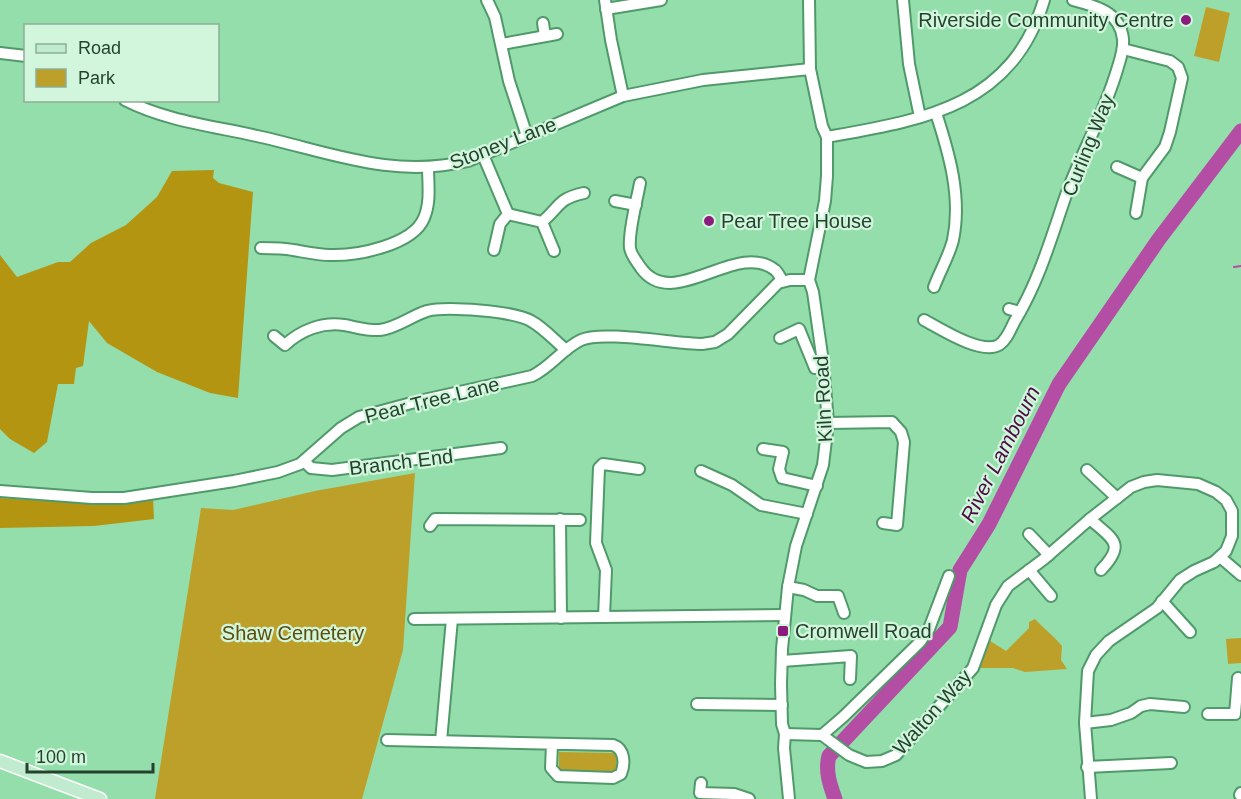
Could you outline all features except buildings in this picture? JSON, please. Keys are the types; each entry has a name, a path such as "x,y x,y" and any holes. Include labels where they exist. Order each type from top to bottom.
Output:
{"main road":[{"path":"0,761 100,799"}],"street":[{"path":"488,0 495,16 514,100 527,135"},
{"path":"624,96 610,40 605,5 661,0"},
{"name":"Kiln Road","path":"789,799 784,748 785,734 782,724 785,615 795,553 826,451 828,423 813,292 809,280 825,201 827,137 822,126 810,69 809,0"},
{"path":"903,0 909,64 920,117"},
{"path":"827,137 936,113 969,98 1001,74 1026,42 1044,0"},
{"path":"1074,0 1102,9 1115,19 1123,38 1123,49 1170,61 1178,67 1182,78 1176,111 1165,147 1142,178 1136,213"},
{"path":"543,22 545,36"},
{"path":"502,44 557,34"},
{"name":"Curling Way","path":"929,326 988,348 997,346 1005,340 1051,243 1067,192 1106,104 1123,49"},
{"path":"0,53 24,56"},
{"name":"Stoney Lane","path":"130,102 176,119 257,136 352,161 428,167 451,165 483,155 624,96 703,80 810,69"},
{"path":"934,287 934,274 953,241 957,210 944,139 936,113"},
{"path":"483,155 507,214"},
{"path":"261,248 346,255 392,244 409,236 420,226 425,216 429,195 428,167"},
{"path":"1117,167 1142,178"},
{"path":"640,183 630,248 645,274 661,282 681,281 745,262 759,263 775,270 783,281 809,280"},
{"path":"542,222 562,200 584,193"},
{"path":"615,201 636,205"},
{"path":"507,214 542,222"},
{"path":"494,250 500,224 507,214"},
{"path":"542,222 554,251"},
{"name":"Pear Tree Lane","path":"0,491 92,498 124,498 234,481 294,467 341,428 359,417 430,398 532,376 583,339 593,337 709,344 728,334 773,286 783,281"},
{"path":"1009,309 1020,312"},
{"path":"274,336 285,345 295,336 318,327 334,324 381,330 427,311 458,310 512,314 522,317 538,326 566,350"},
{"path":"780,338 799,329 815,368 823,368"},
{"path":"828,423 892,422 901,432 904,442 897,525 883,523"},
{"name":"Branch End","path":"304,461 311,468 332,470 501,448"},
{"path":"763,449 783,452 779,469 782,478 817,486"},
{"path":"604,617 606,570 596,543 599,468 603,464 639,469"},
{"path":"1087,470 1117,498"},
{"path":"701,471 732,485 761,505 807,514"},
{"name":"Walton Way","path":"824,736 856,759 872,762 886,760 901,751 937,707 969,674 1000,596 1008,586 1131,487 1156,480 1198,484 1216,492 1237,508 1232,536 1226,551 1220,557"},
{"path":"431,519 580,519"},
{"path":"560,519 561,618"},
{"path":"1090,519 1113,540 1116,549 1113,558 1101,570"},
{"path":"1029,534 1049,555"},
{"path":"1091,799 1085,723 1088,671 1096,655 1109,641 1147,616 1180,580 1194,570 1220,557 1241,575"},
{"path":"1029,570 1052,596"},
{"path":"785,734 824,736 920,642 929,629 949,576"},
{"path":"788,587 804,590 817,596 838,596 844,613"},
{"path":"1162,601 1190,632"},
{"path":"414,619 785,615"},
{"path":"441,741 452,619"},
{"path":"782,661 851,656 850,679"},
{"path":"1208,714 1235,714 1239,693 1238,678"},
{"path":"1085,723 1111,720 1163,699 1184,707"},
{"path":"697,704 782,705"},
{"path":"387,740 441,741 552,744 618,746 623,758 621,774 613,778 558,776 551,768 552,744"},
{"path":"1087,766 1171,763"},
{"path":"701,783 700,793 735,789 749,799"}],"green space":[{"path":"1206,7 1230,13 1219,62 1194,56"},
{"name":"Shaw Cemetery","path":"415,473 403,650 362,799 155,799 201,508 233,510 315,491"},
{"path":"1035,619 1062,646 1061,660 1067,669 1025,672 1013,668 973,668 984,637 1006,651 1029,628 1029,622"},
{"path":"1241,638 1241,663 1228,664 1226,639"},
{"path":"559,752 617,753 616,772 559,771"}],"shaded area":[{"path":"214,170 213,178 219,183 253,192 238,398 210,393 157,372 107,343 89,321 83,366 76,368 74,384 58,384 47,442 34,453 10,439 0,429 0,255 17,277 58,262 70,262 91,243 126,225 157,197 172,171"},
{"path":"0,498 80,503 153,498 154,519 94,526 0,528"}],"waterway":[{"name":"River Lambourn","path":"835,799 828,773 829,756 950,627 960,570 989,524 1059,384 1159,239 1241,131"},
{"path":"1234,267 1241,266"}],"place":[{"name":"Riverside Community Centre","path":"1186,20"},
{"name":"Pear Tree House","path":"709,221"},
{"name":"Cromwell Road","path":"783,631"}]}
